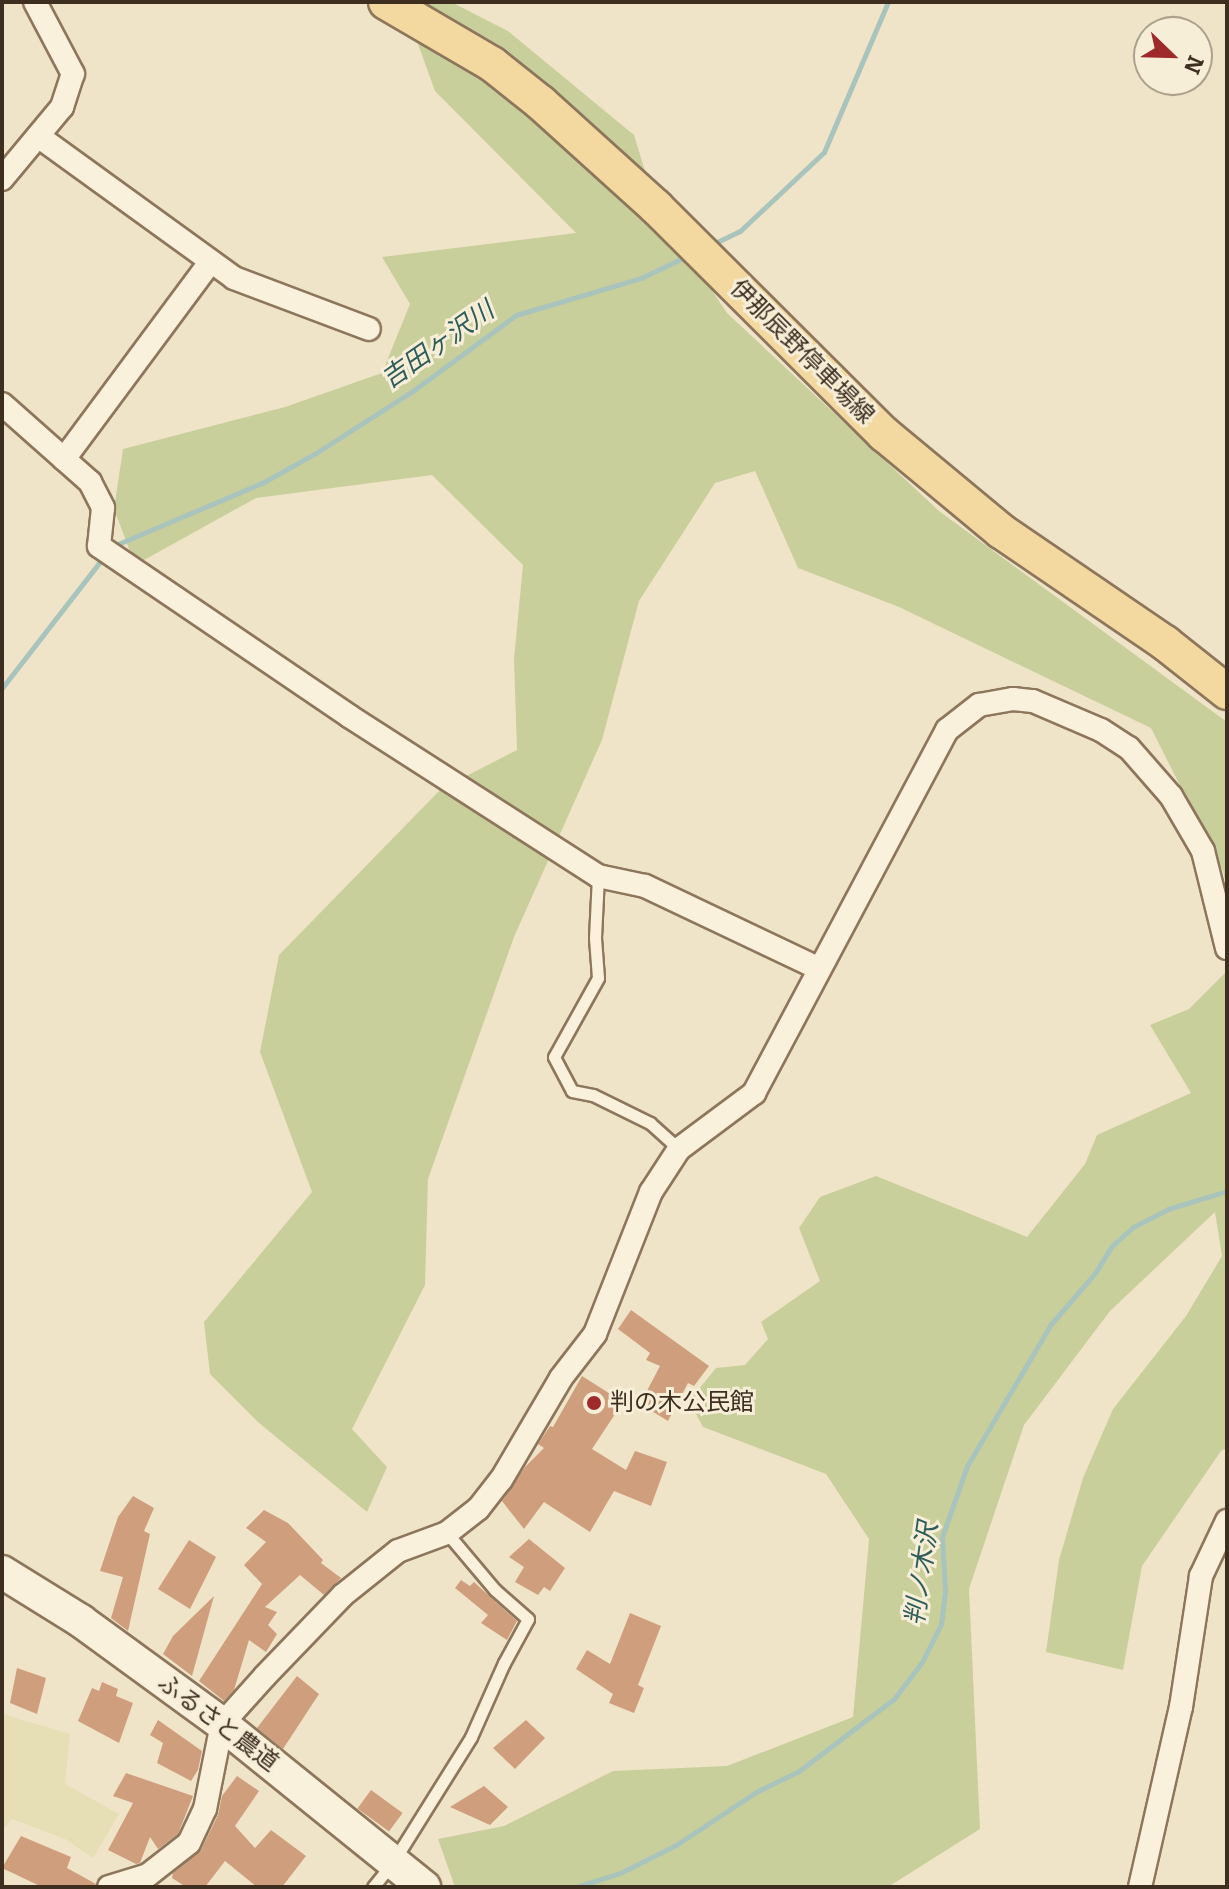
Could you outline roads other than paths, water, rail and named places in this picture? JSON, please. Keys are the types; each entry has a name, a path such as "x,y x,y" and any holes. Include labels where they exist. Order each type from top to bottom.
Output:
{"main road":[{"name":"伊那辰野停車場線","path":"386,2 492,64 541,103 666,216 884,434 1001,531 1165,643 1227,692"}],"street":[{"path":"2,179 62,107 73,74 35,2"},
{"path":"38,136 234,278 369,329"},
{"path":"64,459 205,269"},
{"path":"2,404 90,482 103,508 99,546 349,716 598,876 645,886 818,968"},
{"path":"109,1887 148,1875 189,1843 205,1809 222,1724 343,1595 398,1551 447,1533 478,1509 501,1480 561,1378 595,1334 651,1192 679,1149 754,1093 947,730 979,705 1013,699 1033,701 1101,730 1129,748 1171,796 1203,851 1227,948"},
{"path":"1140,1887 1181,1707 1201,1576 1227,1521"},
{"name":"ふるさと農道","path":"2,1572 81,1621 222,1724 383,1875 424,1887"}],"lane":[{"path":"598,876 595,938 598,978 554,1057 572,1091 593,1095 650,1123 679,1149"},
{"path":"383,1875 471,1737 504,1663 528,1619 495,1590 447,1533"}],"waterway":[{"name":"吉田ヶ沢川","path":"711,245 740,231 824,152 888,2"},
{"name":"吉田ヶ沢川","path":"111,547 262,483 316,453 414,390 516,315 641,278 687,256"},
{"name":"吉田ヶ沢川","path":"2,688 103,558"},
{"name":"判ノ木沢","path":"576,1887 620,1873 676,1845 756,1792 799,1771 894,1699 922,1662 941,1624 945,1589 942,1537 967,1466 1051,1324 1095,1273 1112,1246 1133,1227 1168,1209 1227,1191"}],"place":[{"name":"判の木公民館","path":"594,1403"}]}
